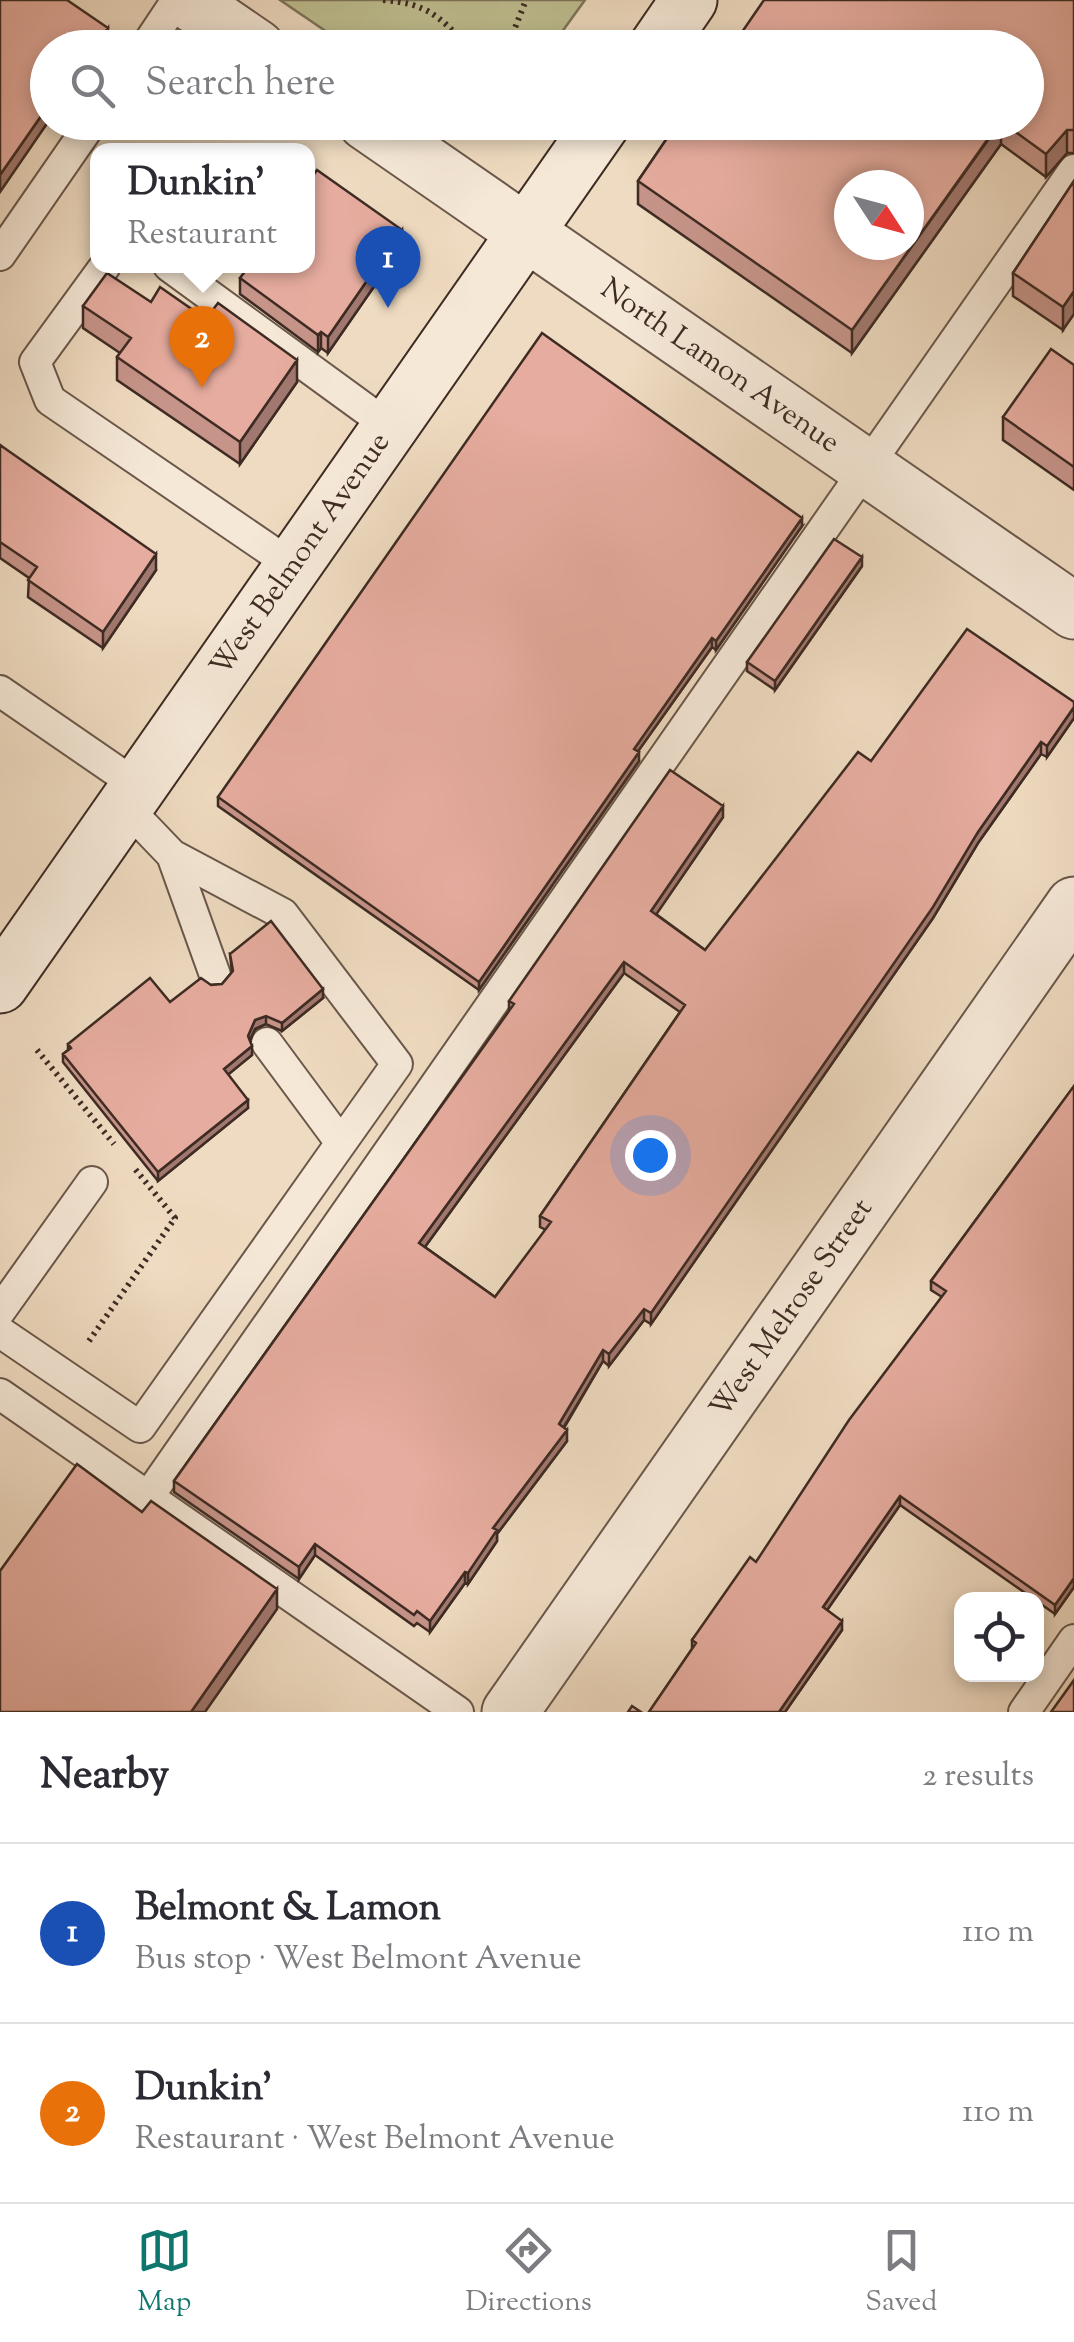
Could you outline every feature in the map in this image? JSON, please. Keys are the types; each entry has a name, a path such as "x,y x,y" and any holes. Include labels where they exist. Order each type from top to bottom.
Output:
{"street":[{"path":"187,0 230,30"},
{"path":"668,30 688,0"},
{"name":"North Lamon Avenue","path":"392,140 1074,611"},
{"name":"West Belmont Avenue","path":"0,985 590,140"},
{"name":"West Melrose Street","path":"510,1712 1074,905"}],"lane":[{"path":"157,30 177,0"},
{"path":"0,254 79,140"},
{"path":"148,1497 1074,170"},
{"path":"100,273 35,362 50,400 292,566"},
{"path":"180,273 390,427"},
{"path":"0,692 132,796 172,855 215,975"},
{"path":"0,1332 140,1427 398,1064 283,914 172,855"},
{"path":"266,1044 341,1143"},
{"path":"0,1311 92,1182"},
{"path":"0,1394 458,1712"},
{"path":"1024,1712 1074,1640"}],"path":[{"path":"382,0 412,2 444,20 453,30"},
{"path":"514,30 526,0"}],"green space":[{"path":"280,0 585,0 563,30 324,30"}],"building":[{"path":"0,0 67,0 108,28 30,30 30,132 0,175"},
{"path":"764,0 1074,0 1074,130 1067,130 1046,154 1027,140 1044,140 1044,30 743,30"},
{"path":"666,140 987,140 924,229 924,170 834,170 834,260 902,260 852,330 638,181"},
{"path":"317,170 402,230 328,337 321,332 318,335 240,278 244,273 315,273"},
{"path":"1074,181 1074,291 1063,307 1013,273"},
{"path":"107,273 151,302 160,287 206,319 218,303 297,360 240,442 117,357 131,338 83,306"},
{"path":"542,333 802,518 634,749 639,752 479,982 218,797"},
{"path":"1051,349 1074,365 1074,467 1003,417"},
{"path":"0,445 156,554 103,632 28,580 37,567 0,542"},
{"path":"834,539 862,557 775,681 747,662"},
{"path":"967,629 1074,702 1047,746 1041,742 978,832 933,907 651,1313 644,1309 609,1354 603,1350 559,1424 567,1430 493,1528 497,1530 468,1573 430,1621 417,1611 414,1615 315,1544 299,1567 174,1481 514,1004 509,1001 670,770 723,806 651,911 705,950 858,752 871,761","holes":["624,962 685,1005 540,1216 551,1222 495,1297 419,1243"]},
{"path":"271,921 323,989 282,1023 266,1016 255,1020 248,1036 252,1046 224,1069 248,1100 158,1172 63,1054 71,1048 68,1044 150,978 170,1002 201,978 211,985 222,984 233,971 230,954"},
{"path":"1074,1086 1074,1578 1055,1605 1044,1597 1044,1592 1037,1592 900,1496 823,1607 842,1621 779,1712 649,1712 696,1643 692,1640 750,1557 756,1562 849,1420 946,1291 931,1281"},
{"path":"77,1464 142,1512 151,1501 277,1589 191,1712 0,1712 0,1571"},
{"path":"1074,1680 1074,1712 1051,1712"}],"place":[{"name":"Belmont & Lamon","path":"388,308"},
{"name":"Dunkin'","path":"202,388"}]}
